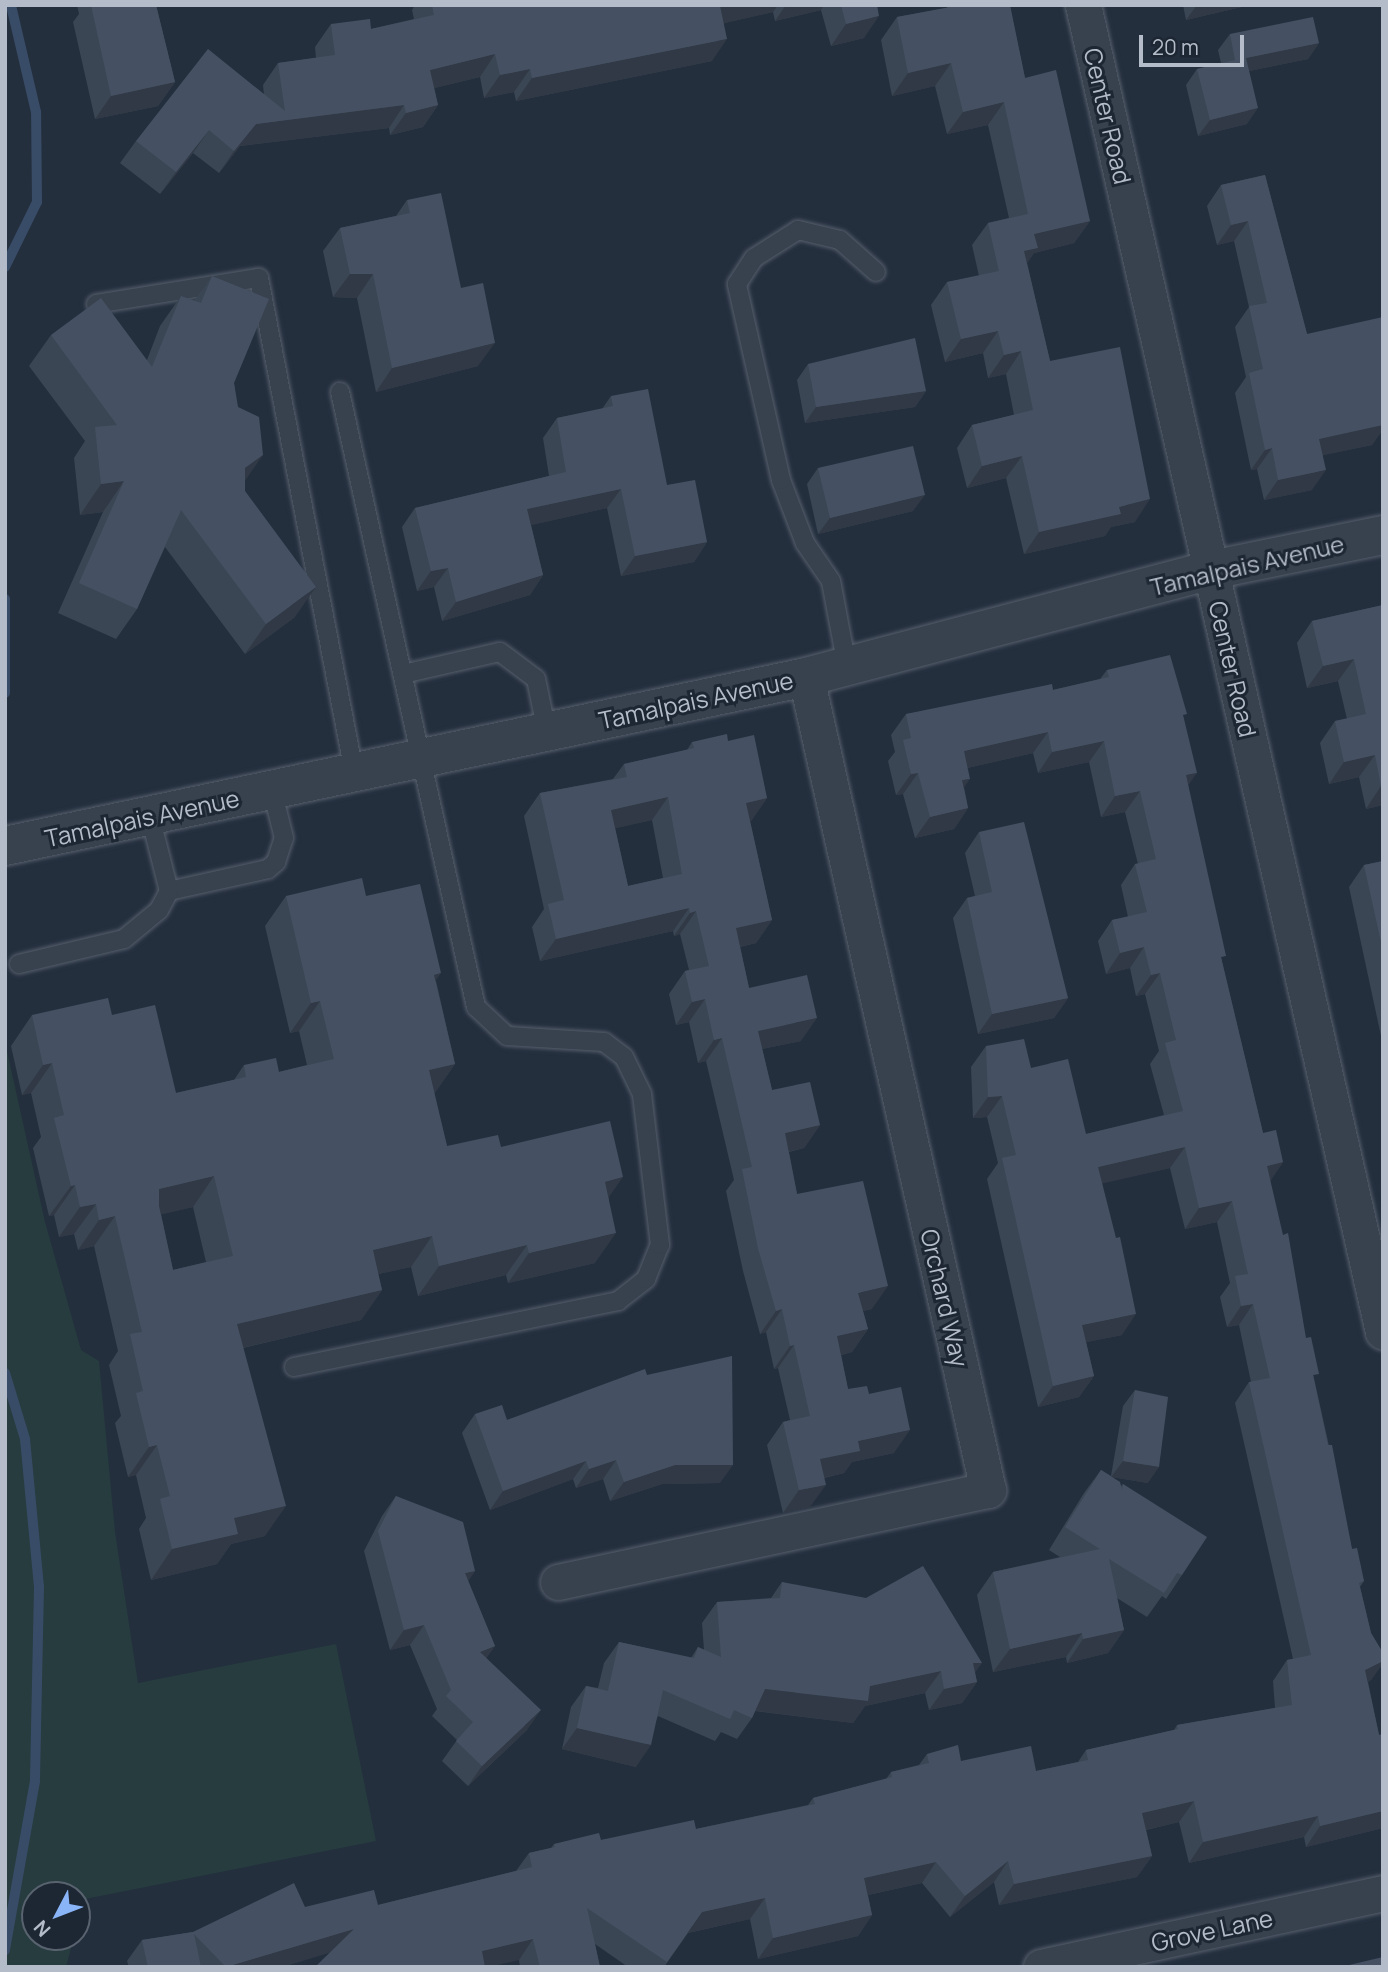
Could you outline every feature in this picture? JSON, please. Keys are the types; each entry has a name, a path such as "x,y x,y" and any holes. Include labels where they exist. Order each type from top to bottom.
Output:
{"street":[{"name":"Center Road","path":"1083,5 1383,1332"},
{"name":"Tamalpais Avenue","path":"5,846 806,677 1211,570 1383,535"},
{"name":"Orchard Way","path":"558,1582 988,1490 806,677"},
{"name":"Grove Lane","path":"1041,1967 1383,1893"}],"lane":[{"path":"847,666 831,581 805,543 781,480 737,284 754,258 798,230 840,240 876,272"},
{"path":"96,304 259,278 354,772"},
{"path":"294,1367 618,1301 646,1279 660,1245 642,1094 624,1057 604,1042 507,1036 476,1007 340,392"},
{"path":"402,674 500,652 536,679 547,732"},
{"path":"169,891 268,869 282,850 284,838 272,790"},
{"path":"19,964 124,939 159,910 169,891 150,816"}],"green space":[{"path":"5,1042 45,1222 81,1350 99,1361 115,1532 138,1683 336,1644 376,1841 91,1898 91,1881 21,1881 21,1951 70,1951 66,1967 5,1967"}],"building":[{"path":"91,5 156,5 175,82 111,96"},
{"path":"432,5 721,5 727,39 532,78 530,69 500,75 495,54 430,70 438,105 406,113 404,105 256,124 234,151 209,130 176,172 136,141 208,49 285,111 278,63 335,55 331,24 370,19 371,29 434,15"},
{"path":"841,5 877,5 879,16 846,24"},
{"path":"961,5 1010,5 1025,78 1056,70 1090,221 1034,234 1038,248 1024,251 1050,361 1120,347 1150,499 1119,507 1121,514 1039,532 1022,456 982,466 972,425 1033,410 1021,351 1004,355 998,331 961,339 947,282 999,271 988,223 1028,214 1004,102 963,112 951,63 908,73 897,17"},
{"path":"1313,17 1319,43 1246,58 1258,108 1210,120 1197,69 1235,60 1230,34"},
{"path":"1265,175 1307,334 1383,317 1383,425 1319,439 1326,470 1278,480 1272,448 1265,450 1249,373 1263,369 1249,306 1267,303 1248,221 1231,225 1221,185"},
{"path":"441,193 461,288 483,283 495,343 392,368 373,274 350,274 340,228 410,213 407,200"},
{"path":"212,276 269,299 234,383 238,407 259,417 263,455 245,468 245,491 316,587 266,624 181,510 137,609 79,583 124,481 101,484 95,427 117,425 51,335 101,298 152,367 181,296 201,303"},
{"path":"915,338 926,391 816,407 808,364"},
{"path":"648,389 667,485 695,480 707,542 635,556 621,489 527,509 543,575 456,602 448,568 431,571 415,508 566,472 557,418 613,406 611,396"},
{"path":"913,446 925,495 830,518 818,468"},
{"path":"1383,605 1381,786 1375,755 1344,762 1335,721 1366,714 1354,659 1323,666 1312,621"},
{"path":"1170,655 1187,714 1183,715 1197,773 1186,775 1226,956 1221,957 1263,1133 1276,1130 1283,1162 1267,1166 1283,1235 1288,1233 1306,1338 1311,1337 1319,1374 1313,1375 1328,1445 1332,1445 1352,1549 1357,1548 1364,1581 1359,1583 1371,1633 1383,1653 1383,1661 1365,1670 1379,1735 1383,1734 1383,1811 1320,1826 1318,1816 1203,1842 1194,1801 1142,1813 1152,1856 1014,1884 1008,1861 965,1896 936,1862 864,1878 872,1915 773,1938 765,1898 702,1912 667,1962 587,1908 600,1967 540,1967 533,1939 482,1951 485,1967 315,1967 354,1929 226,1967 194,1934 201,1967 148,1967 142,1940 193,1932 294,1883 305,1907 374,1890 378,1905 532,1867 529,1853 599,1833 601,1840 694,1820 696,1829 815,1804 813,1798 892,1777 891,1772 929,1763 927,1754 958,1745 961,1761 1031,1746 1036,1771 1088,1760 1086,1750 1178,1729 1177,1725 1292,1705 1287,1660 1311,1655 1249,1382 1270,1378 1253,1304 1241,1306 1235,1276 1248,1274 1232,1201 1199,1208 1185,1147 1098,1167 1116,1238 1120,1237 1136,1314 1082,1325 1094,1376 1053,1386 1002,1158 1016,1155 1002,1096 988,1097 986,1046 1024,1039 1031,1068 1068,1059 1086,1134 1183,1111 1165,1043 1176,1040 1160,973 1151,975 1144,947 1120,953 1112,920 1147,912 1135,864 1156,859 1140,791 1115,796 1104,741 1052,752 1048,732 964,751 970,779 962,780 968,808 930,817 918,773 911,774 903,740 911,738 906,714 1052,684 1053,690 1109,677 1107,670"},
{"path":"727,734 728,741 754,735 767,798 746,803 772,920 736,928 749,988 807,975 817,1018 758,1031 772,1090 810,1082 820,1125 785,1133 797,1194 863,1181 888,1286 858,1293 868,1329 837,1336 848,1389 867,1386 869,1394 901,1387 910,1430 858,1441 860,1451 820,1459 826,1485 799,1490 783,1422 810,1416 794,1345 790,1346 782,1309 776,1311 758,1248 742,1169 752,1167 722,1038 714,1040 705,999 692,1002 685,971 709,966 696,911 690,913 689,908 556,939 548,904 564,900 540,793 627,777 624,764 694,748 692,742","holes":["668,797 682,874 628,886 611,810"]},
{"path":"1024,822 1068,998 992,1014 967,898 992,892 979,832"},
{"path":"1383,861 1383,951 1364,865"},
{"path":"362,878 366,896 420,884 441,973 434,975 455,1064 429,1070 447,1146 498,1135 501,1147 610,1121 623,1177 605,1182 616,1233 529,1253 527,1245 439,1266 432,1236 373,1250 382,1290 237,1324 286,1506 234,1518 238,1534 172,1549 160,1499 170,1496 157,1445 149,1447 136,1393 143,1391 130,1334 142,1332 115,1216 99,1220 96,1204 80,1207 75,1185 71,1186 54,1118 64,1115 52,1063 43,1065 32,1015 108,998 112,1015 155,1005 176,1093 246,1077 244,1065 276,1058 279,1072 334,1059 320,1001 311,1003 286,896","holes":["214,1176 233,1256 173,1270 159,1206 159,1189"]},
{"path":"732,1356 733,1465 675,1465 624,1482 616,1460 589,1469 586,1461 503,1491 475,1414 502,1405 507,1420 645,1369 647,1375"},
{"path":"1135,1390 1168,1397 1159,1467 1123,1461"},
{"path":"1101,1470 1120,1482 1122,1490 1123,1484 1207,1537 1182,1575 1177,1573 1164,1593 1109,1559 1124,1630 1083,1639 1082,1633 1010,1649 993,1572 1100,1549 1065,1527"},
{"path":"396,1496 463,1522 475,1571 465,1573 495,1646 480,1652 541,1710 482,1766 456,1741 473,1722 446,1696 451,1690 424,1625 404,1630 378,1531"},
{"path":"923,1566 982,1663 973,1663 977,1682 944,1689 941,1671 870,1686 868,1701 765,1689 752,1718 734,1710 730,1719 663,1690 651,1745 577,1728 586,1686 608,1691 619,1642 694,1658 698,1647 721,1657 717,1602 780,1598 782,1582 866,1598"},
{"path":"1383,1957 1383,1967 1345,1967 1345,1966"}],"waterway":[{"path":"5,267 37,202 36,112 11,5"},
{"path":"5,599 5,693"},
{"path":"5,1373 25,1439 39,1587 35,1781 5,1950"}]}
